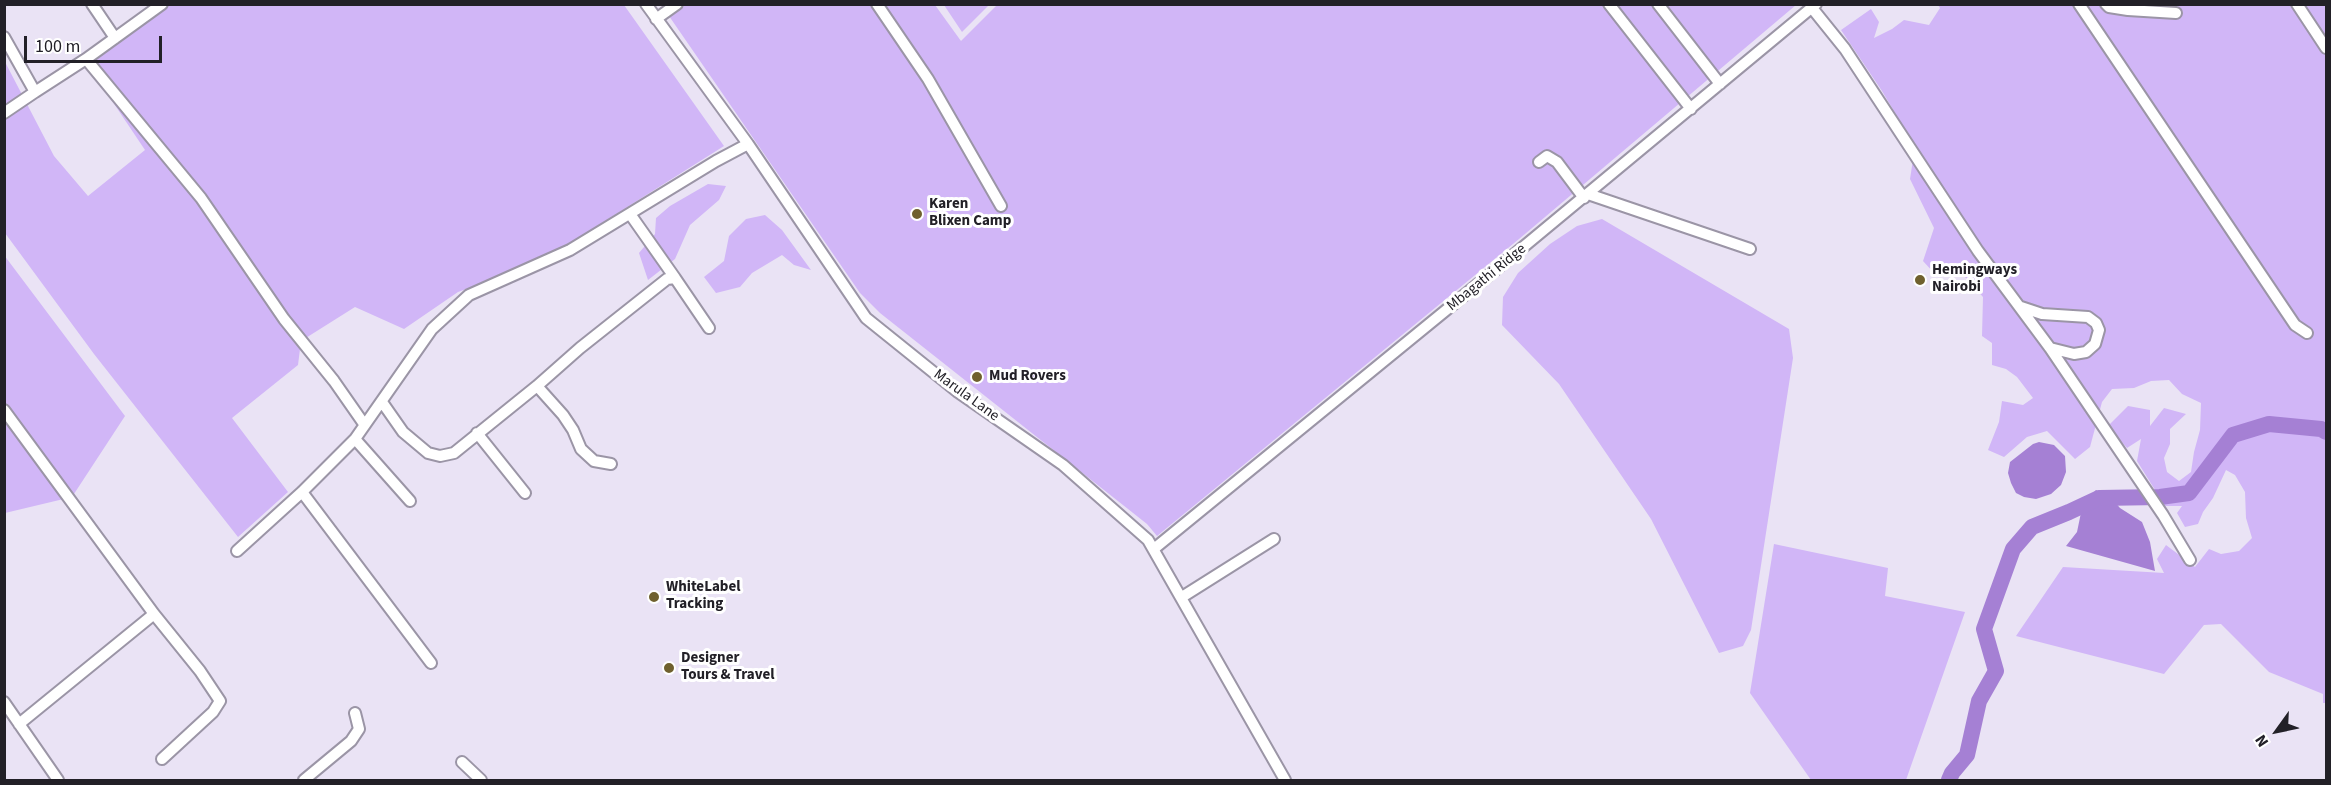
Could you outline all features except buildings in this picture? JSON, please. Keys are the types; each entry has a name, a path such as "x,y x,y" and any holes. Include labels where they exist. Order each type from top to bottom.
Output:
{"street":[{"path":"92,4 116,38"},
{"path":"4,113 86,59 162,4"},
{"name":"Marula Lane","path":"646,4 748,144 866,318 958,392 1063,465 1155,548 1285,780"},
{"path":"656,19 678,4"},
{"path":"877,4 928,79 1001,206"},
{"path":"1609,4 1691,109"},
{"path":"1658,4 1720,84"},
{"path":"2079,4 2295,325 2307,333"},
{"path":"2106,4 2109,7 2128,10 2176,13"},
{"path":"2297,4 2326,48"},
{"path":"1814,6 1978,250 2050,348 2141,482 2190,560"},
{"name":"Mbagathi Ridge","path":"1155,548 1586,196 1814,6"},
{"path":"4,37 35,92"},
{"path":"86,59 201,198 284,319 334,381 364,424"},
{"path":"237,551 302,492 355,439 432,328 469,295 570,250 748,144"},
{"path":"1539,162 1547,156 1557,162 1586,196 1750,249"},
{"path":"630,214 709,328"},
{"path":"382,402 404,432 428,453 440,456 454,453 667,279 675,278"},
{"path":"2020,306 2042,314 2088,316 2096,323 2099,330 2095,344 2086,352 2073,354 2050,348"},
{"path":"537,386 563,415 573,430 581,449 594,461 610,464"},
{"path":"4,410 9,426 200,671 220,701 213,712 162,759"},
{"path":"477,433 525,493"},
{"path":"355,439 410,501"},
{"path":"302,492 431,663"},
{"path":"1182,597 1274,539"},
{"path":"19,724 154,614"},
{"path":"4,702 58,780"},
{"path":"304,780 351,741 359,729 355,713"},
{"path":"462,762 481,780"}],"shaded area":[{"path":"687,4 935,5 961,41 998,4 1796,5 1519,239 1157,536 1147,524 880,313 860,293 669,16"},
{"path":"168,5 624,5 724,146 567,245 508,274 458,292 404,329 355,307 301,341 298,365 232,418 288,492 238,537 94,354 5,233 4,60 54,156 88,196 145,150 86,62"},
{"path":"944,5 989,5 962,32"},
{"path":"1938,5 2326,5 2326,703 2323,703 2323,694 2269,672 2221,624 2204,625 2164,674 2016,636 2063,567 2164,573 2157,559 2166,545 2195,567 2209,549 2221,554 2239,551 2252,538 2246,518 2245,492 2235,475 2226,470 2198,524 2185,527 2177,513 2182,506 2165,506 2137,461 2141,439 2127,448 2108,426 2128,406 2150,410 2150,426 2164,408 2186,414 2170,429 2170,444 2164,458 2167,472 2179,481 2191,472 2200,430 2201,403 2182,394 2169,380 2151,381 2134,388 2112,389 2102,402 2090,447 2075,459 2047,431 2027,437 2004,457 1988,450 1999,422 2002,401 2023,405 2033,398 2017,377 2006,369 1992,365 1992,343 1982,336 1983,297 1965,277 1934,273 1923,261 1934,228 1910,179 1915,147 1882,91 1841,30 1871,9 1879,22 1874,38 1904,20 1929,25 1940,8"},
{"path":"708,184 726,186 719,200 690,225 675,259 648,280 639,253 655,234 656,218 670,206"},
{"path":"765,215 782,230 811,270 794,265 782,255 752,273 740,287 716,293 704,277 724,261 729,236 746,219"},
{"path":"1602,219 1789,329 1793,358 1751,630 1743,646 1719,653 1651,519 1559,384 1502,325 1503,297 1518,273 1550,244 1577,226"},
{"path":"4,255 125,416 72,497 5,513"},
{"path":"2039,442 2054,445 2065,456 2066,472 2061,485 2051,494 2036,499 2016,493 2008,473 2010,462"},
{"path":"2096,490 2142,522 2150,542 2155,571 2066,546 2077,532 2083,503"},
{"path":"1774,544 1888,568 1885,596 1965,612 1906,780 1811,780 1750,693"}],"waterway":[{"path":"1949,780 1967,755 1979,701 1996,671 1984,629 2013,549 2032,527 2099,498 2160,497 2189,493 2233,435 2269,424 2321,429 2326,432"}],"place":[{"name":"Karen Blixen Camp","path":"917,214"},
{"name":"Hemingways Nairobi","path":"1920,280"},
{"name":"Mud Rovers","path":"977,377"},
{"name":"WhiteLabel Tracking","path":"654,597"},
{"name":"Designer Tours & Travel","path":"669,668"}]}
